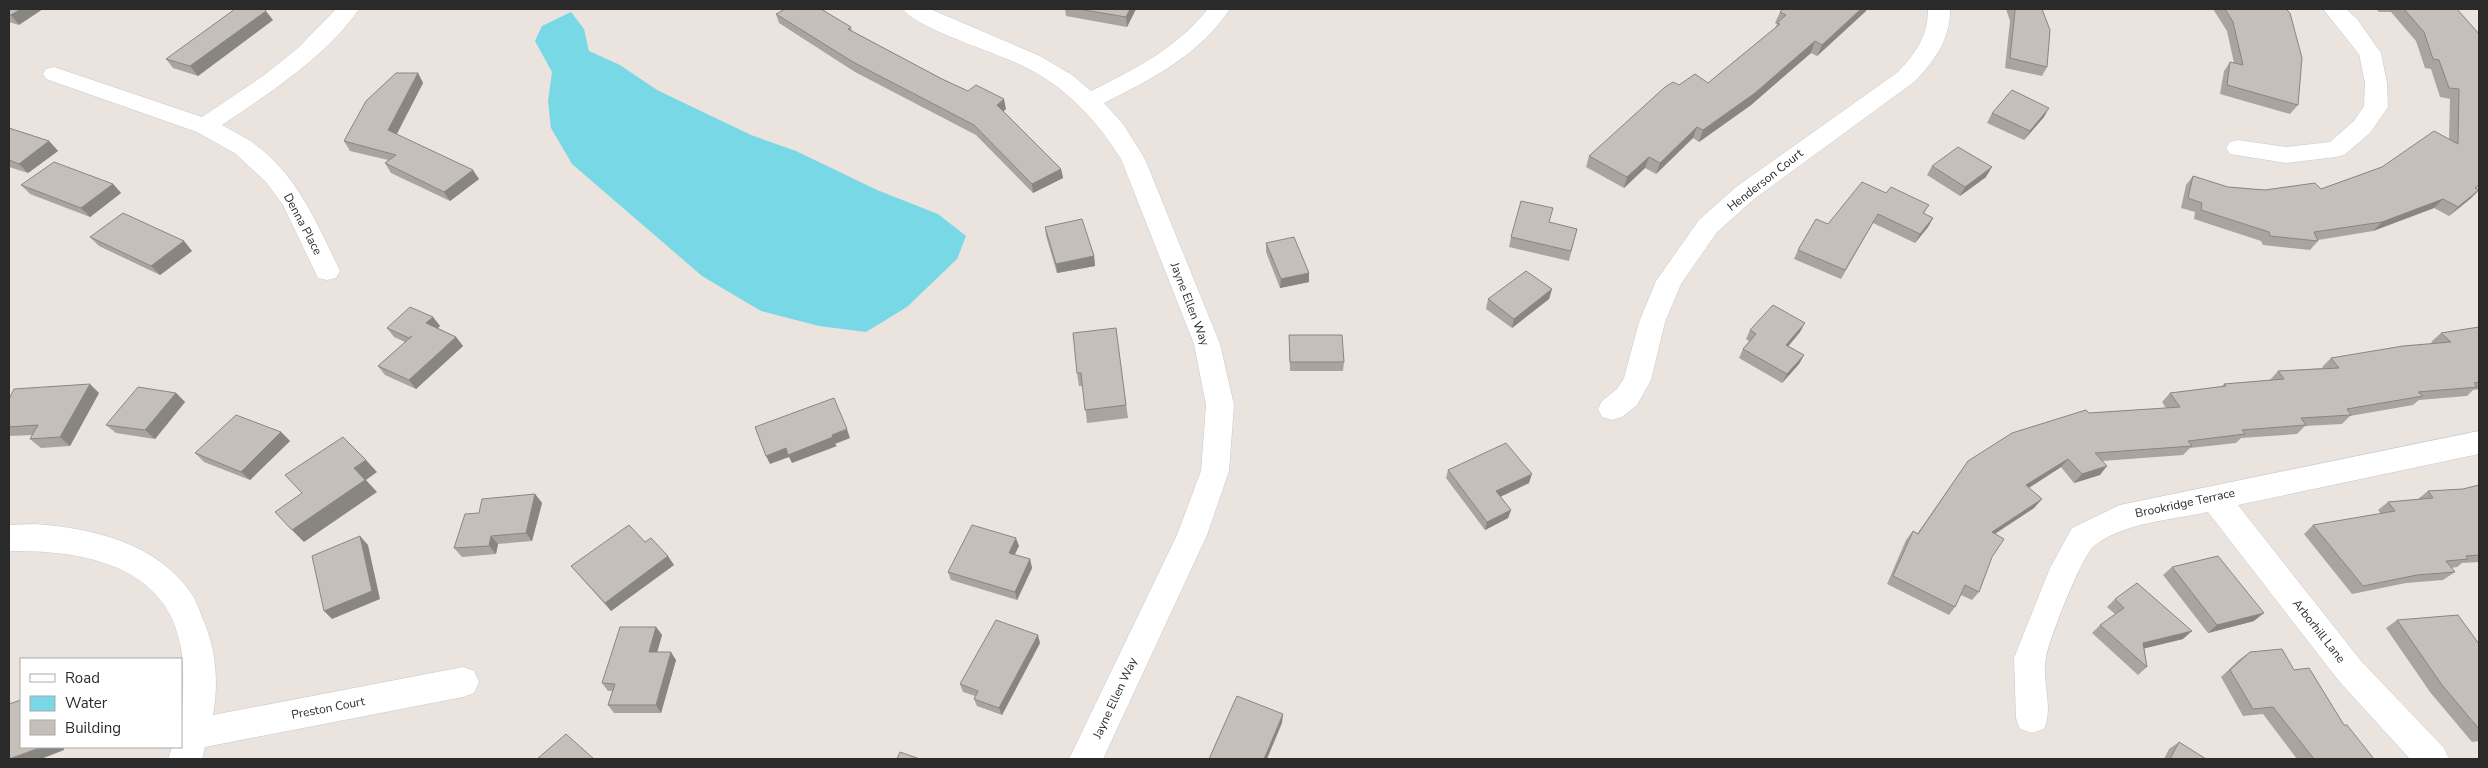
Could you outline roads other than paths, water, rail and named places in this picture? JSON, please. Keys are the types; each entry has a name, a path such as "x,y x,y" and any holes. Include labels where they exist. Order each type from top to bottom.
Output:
{"street":[{"path":"205,126 271,81 306,53 348,9"},
{"name":"Jayne Ellen Way","path":"914,9 938,22 1032,61 1064,80 1089,101 1115,130 1133,159 1207,344 1220,405 1215,471 1192,535 1086,759"},
{"path":"1089,101 1166,62 1189,45 1207,26 1219,9"},
{"name":"Henderson Court","path":"1612,409 1627,396 1637,380 1652,322 1669,281 1708,226 1745,193 1916,67 1932,46 1940,20 1939,9"},
{"path":"2238,148 2286,155 2336,150 2362,127 2376,107 2376,82 2370,53 2349,24 2334,9"},
{"name":"Denna Place","path":"54,74 205,126 244,148 275,176 294,202 327,271"},
{"name":"Brookridge Terrace","path":"2032,718 2030,658 2065,568 2083,537 2120,518 2479,442"},
{"name":"Arborhill Lane","path":"2214,497 2350,671 2432,759"},
{"path":"9,538 67,539 104,547 132,559 158,578 177,599 192,627 199,657 200,694 189,747"},
{"name":"Preston Court","path":"189,747 463,682"}],"water":[{"path":"571,12 584,29 589,51 620,65 657,90 751,135 796,151 877,190 938,214 966,236 957,259 907,307 866,332 819,326 761,311 702,276 572,164 551,128 548,101 552,72 535,41 542,26"}]}
